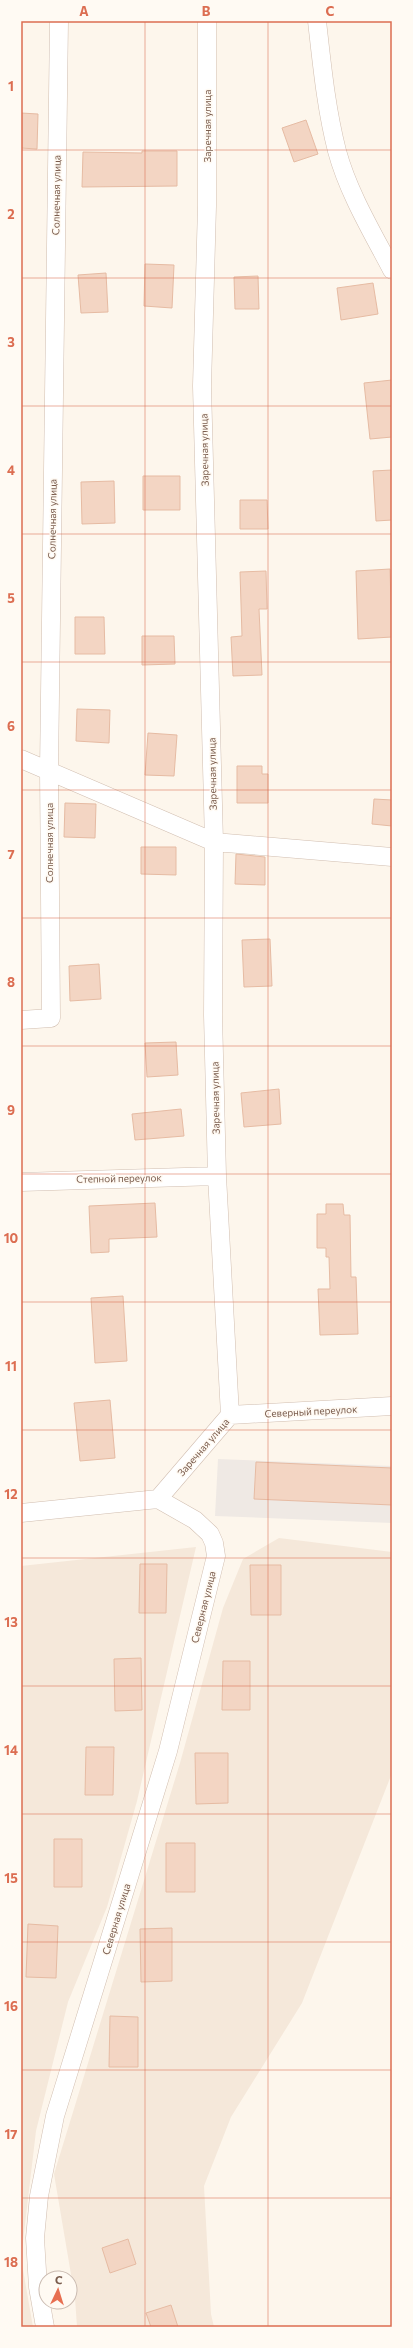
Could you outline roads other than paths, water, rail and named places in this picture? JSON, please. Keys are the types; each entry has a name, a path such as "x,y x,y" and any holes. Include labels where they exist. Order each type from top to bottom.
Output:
{"street":[{"name":"Солнечная улица","path":"21,1020 51,1018 49,770 59,21"},
{"name":"Заречная улица","path":"158,1499 230,1415 217,1176 213,1015 214,842 202,386 207,206 207,21"},
{"path":"317,21 326,104 338,152 362,213 392,270"},
{"path":"21,759 214,842 392,857"},
{"name":"Степной переулок","path":"21,1182 217,1176"},
{"name":"Северный переулок","path":"230,1415 392,1406"},
{"path":"21,1513 158,1499"},
{"name":"Северная улица","path":"45,2327 38,2287 36,2245 39,2196 55,2116 168,1751 216,1556 214,1543 210,1534 195,1520 158,1499"}]}
